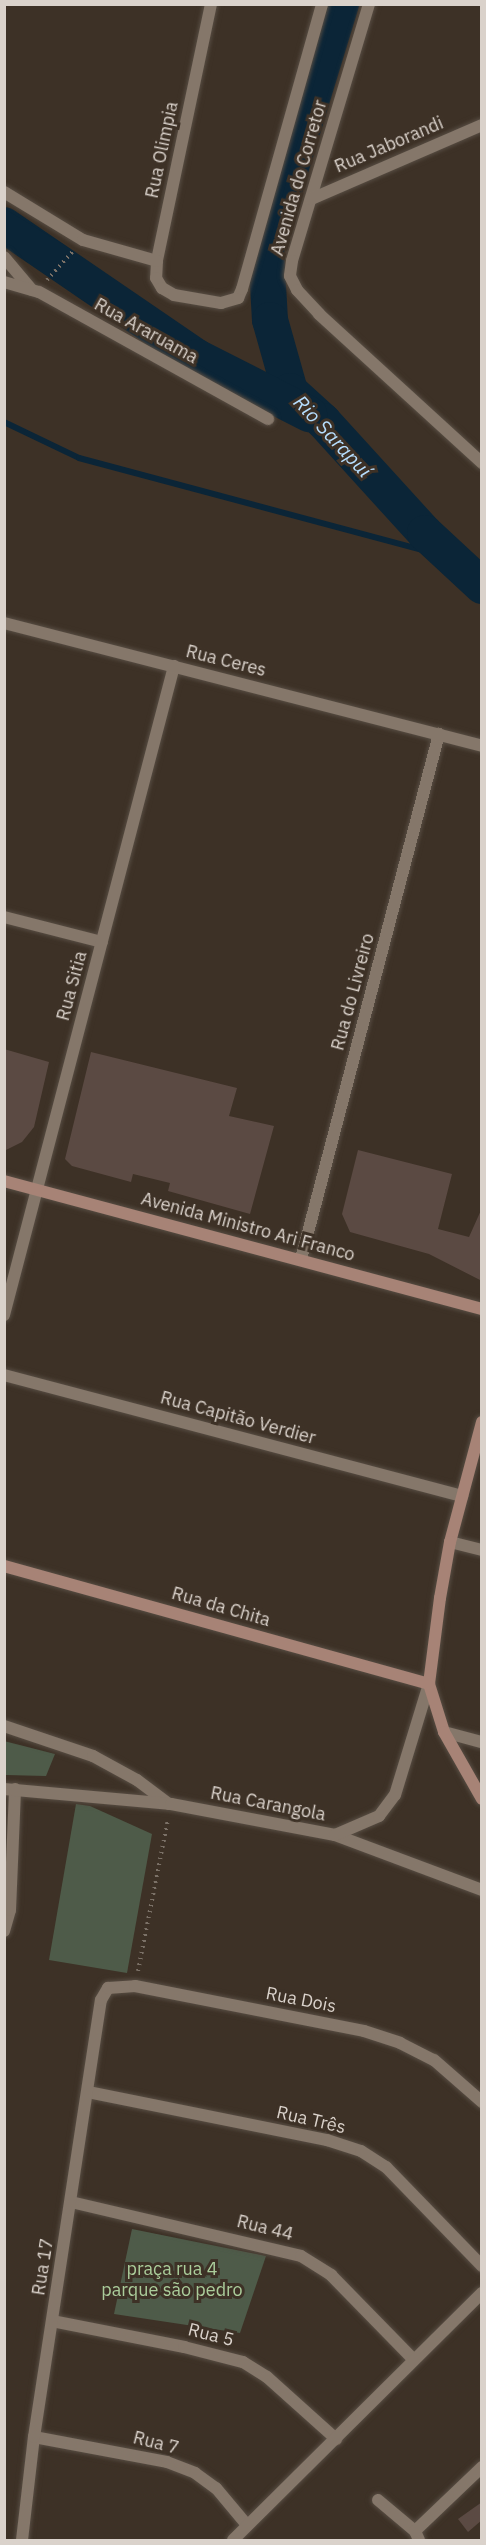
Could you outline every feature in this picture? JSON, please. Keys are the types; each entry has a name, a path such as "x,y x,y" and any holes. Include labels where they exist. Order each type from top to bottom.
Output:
{"main road":[{"name":"Avenida Ministro Ari Franco","path":"4,1181 482,1309"},
{"path":"482,1422 450,1542 429,1684 444,1732 482,1799"},
{"name":"Rua da Chita","path":"4,1566 429,1684"}],"street":[{"name":"Rua Olimpia","path":"174,295 158,284 157,261 212,4"},
{"name":"Avenida do Corretor","path":"174,295 221,303 238,298 322,4"},
{"name":"Avenida do Corretor","path":"369,4 292,261 290,276 297,290 319,314 482,463"},
{"name":"Rua Jaborandi","path":"311,199 482,125"},
{"path":"4,192 83,240 157,261"},
{"path":"4,257 32,290"},
{"name":"Rua Araruama","path":"4,282 32,290 268,419"},
{"name":"Rua Ceres","path":"4,623 482,746"},
{"name":"Rua Sitia","path":"4,1315 174,666"},
{"name":"Rua do Livreiro","path":"301,1259 439,734"},
{"path":"4,917 102,942"},
{"name":"Rua Capitão Verdier","path":"4,1375 462,1496"},
{"path":"450,1542 482,1550"},
{"name":"Rua Carangola","path":"10,1789 170,1804 335,1835 379,1816 395,1795 429,1684"},
{"path":"4,1726 93,1756 137,1780 170,1804"},
{"path":"444,1732 482,1742"},
{"path":"4,1931 10,1910 10,1789"},
{"path":"335,1835 482,1890"},
{"name":"Rua Dois","path":"101,2000 108,1988 135,1986 364,2031 400,2043 434,2060 482,2102"},
{"name":"Rua 17","path":"22,2541 34,2437 101,2000"},
{"name":"Rua Três","path":"88,2092 327,2140 361,2151 386,2166 482,2266"},
{"name":"Rua 44","path":"71,2202 301,2256 331,2275 413,2360"},
{"path":"233,2541 482,2293"},
{"name":"Rua 5","path":"52,2321 184,2347 243,2362 267,2377 336,2439"},
{"name":"Rua 7","path":"34,2437 167,2462 195,2474 216,2488 247,2525"},
{"path":"378,2500 417,2536 482,2467"}],"path":[{"path":"48,278 73,251"},
{"path":"135,1986 170,1804"}],"green space":[{"path":"4,1741 55,1754 46,1776 5,1775"},
{"path":"76,1804 90,1806 152,1834 127,1973 49,1960"},
{"name":"praça rua 4 parque são pedro","path":"132,2229 266,2256 240,2333 114,2314"}],"building":[{"path":"4,1049 49,1062 34,1127 22,1142 4,1151"},
{"path":"91,1052 237,1088 229,1116 274,1126 250,1214 168,1191 170,1183 133,1174 131,1182 72,1166 65,1159"},
{"path":"358,1150 452,1174 438,1229 469,1237 482,1208 482,1281 429,1254 350,1232 342,1214"},
{"path":"482,2502 482,2520 468,2532 458,2519"}],"waterway":[{"name":"Rio Sarapuí","path":"341,4 266,249 270,320 290,391 323,421 425,533 482,586"},
{"path":"4,225 197,357 309,414"},
{"path":"4,422 79,458 423,550 473,578"}]}
